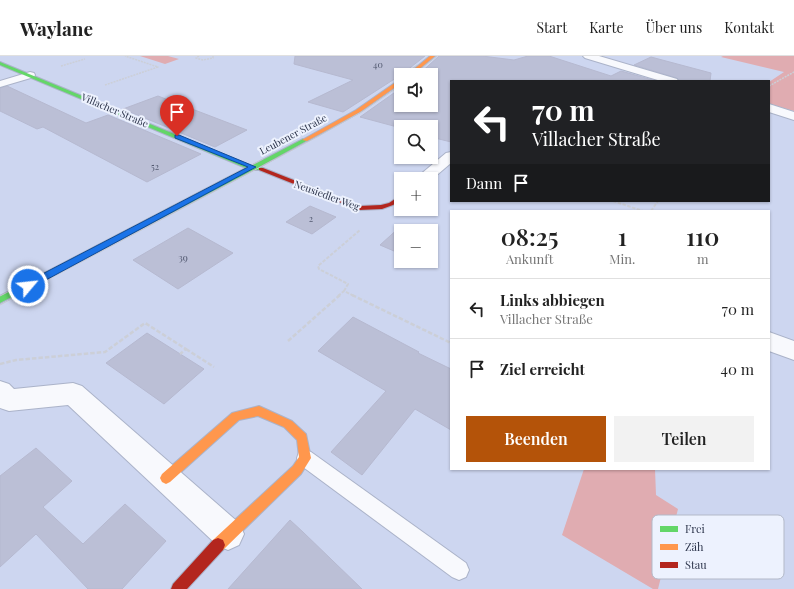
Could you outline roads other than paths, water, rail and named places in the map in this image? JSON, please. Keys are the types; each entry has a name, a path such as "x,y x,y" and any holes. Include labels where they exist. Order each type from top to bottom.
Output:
{"street":[{"path":"418,68 433,56"},
{"path":"588,56 670,80"},
{"path":"606,62 619,56"},
{"name":"Villacher Straße","path":"0,62 253,167"},
{"path":"1,84 30,75"},
{"name":"Leubener Straße","path":"0,300 358,111 394,86"},
{"path":"770,108 794,116"},
{"path":"432,172 450,157"},
{"name":"Neusiedler Weg","path":"253,167 359,208 375,209 391,205 394,203"},
{"path":"770,341 794,351"},
{"path":"0,392 9,400 73,394 228,534"},
{"path":"166,478 236,416 259,411 288,424 302,438 306,458 297,470 228,534 178,589"}],"lane":[{"path":"306,458 459,570"}],"tram line":[{"path":"422,68 437,56"},
{"path":"413,68 417,65"},
{"path":"0,305 317,137 363,111 394,90"},
{"path":"0,296 263,159"}]}
